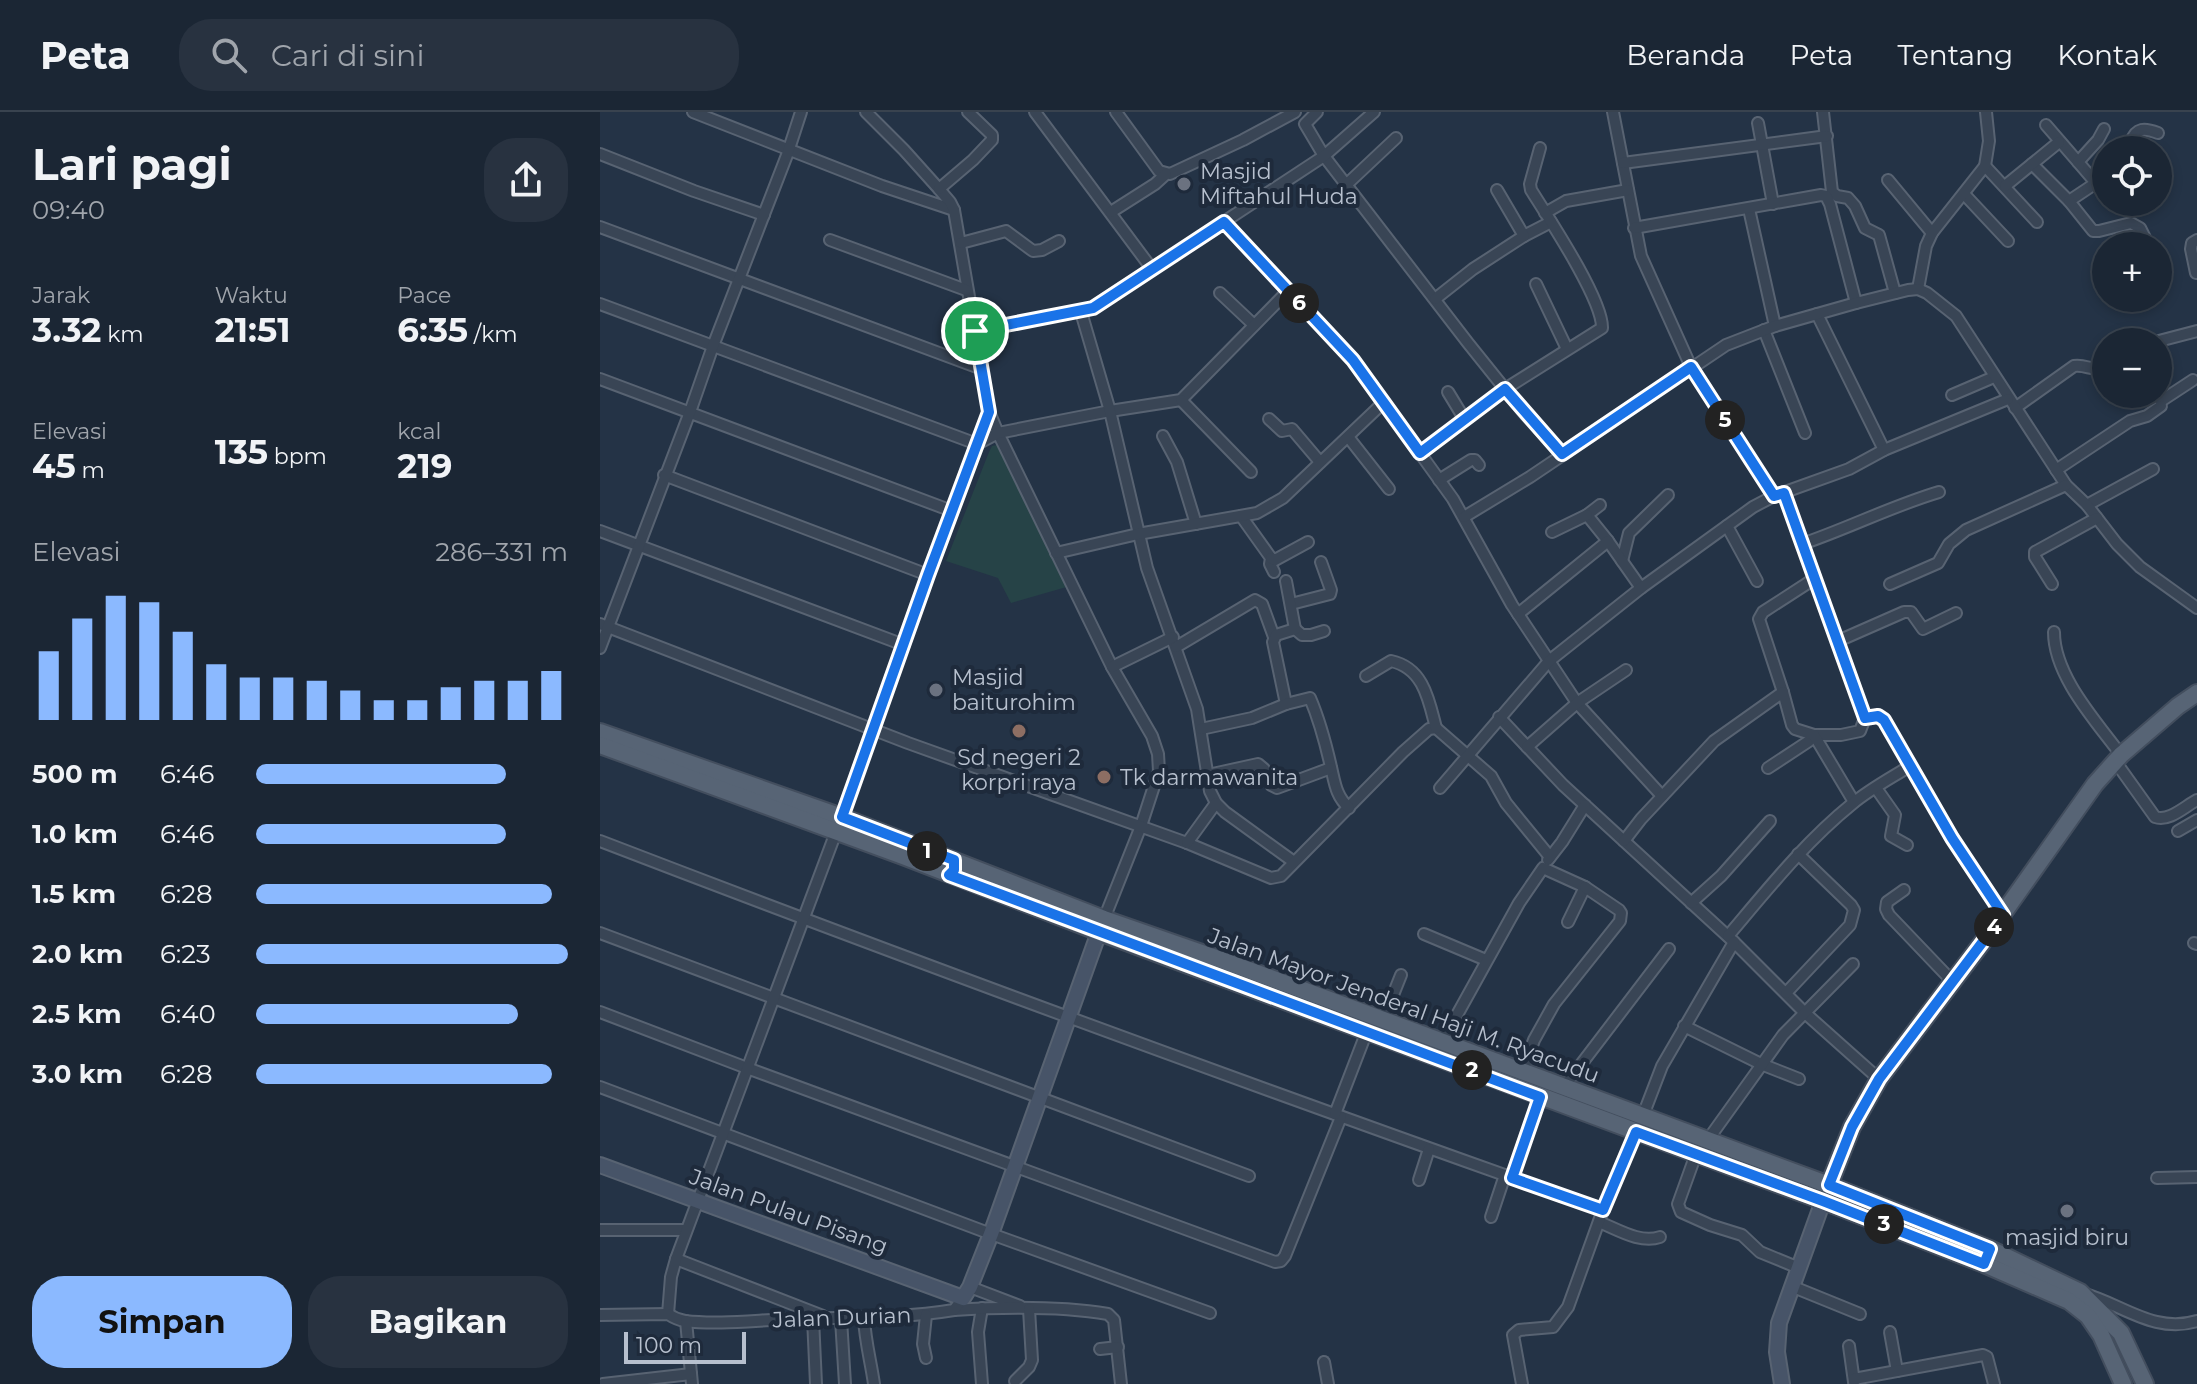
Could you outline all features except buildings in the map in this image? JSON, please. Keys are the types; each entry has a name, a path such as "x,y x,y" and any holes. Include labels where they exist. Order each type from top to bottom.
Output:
{"main road":[{"path":"1826,1193 1852,1127 1879,1079 2003,915 2063,826 2118,758 2197,693"},
{"name":"Jalan Mayor Jenderal Haji M. Ryacudu","path":"600,732 1367,1031 1516,1079 1563,1088 1639,1125"},
{"name":"Jalan Mayor Jenderal Haji M. Ryacudu","path":"600,745 839,825"},
{"name":"Jalan Mayor Jenderal Haji M. Ryacudu","path":"1101,925 1383,1020 1466,1052 1492,1070"},
{"name":"Jalan Mayor Jenderal Haji M. Ryacudu","path":"1516,1079 1540,1097 1639,1125 1702,1147 2080,1292 2121,1333 2145,1384"},
{"name":"Jalan Mayor Jenderal Haji M. Ryacudu","path":"1987,1256 2069,1301 2088,1316 2101,1335 2123,1384"}],"street":[{"path":"693,112 882,186 954,210"},
{"path":"600,648 604,626 690,412 801,112"},
{"path":"866,112 904,150 954,210 989,412 1112,667 1152,736 1158,754 1159,771 1141,826 1101,925 991,1234 962,1298 1029,1309 1108,1314 1114,1320 1121,1384"},
{"path":"939,189 992,140 992,135 968,112"},
{"path":"1035,112 1152,269"},
{"path":"1116,112 1149,160 1166,174"},
{"path":"1111,212 1166,174 1243,140 1296,112 1346,185 1505,389 1562,454"},
{"path":"1305,124 1317,112"},
{"path":"975,331 1081,312 1099,305 1324,156 1374,112"},
{"path":"1613,112 1641,256 1691,367 1779,494 1802,544 1865,718 1856,732 1814,735 1795,729 1759,619 1763,612 1814,579"},
{"path":"1823,112 1832,192 1848,198 1865,228 1879,235 1895,293"},
{"path":"1918,289 1923,257 1932,233 1985,166 1989,141 1986,112"},
{"path":"1758,123 1773,204"},
{"path":"2046,125 2078,162 2092,173"},
{"path":"2133,136 2139,129 2146,128 2158,133"},
{"path":"2078,162 2104,129"},
{"path":"1623,163 1827,136"},
{"path":"1346,185 1396,138"},
{"path":"2005,186 2059,142"},
{"path":"1420,453 1505,389 1601,331 1602,316 1577,265 1531,190 1540,148"},
{"path":"600,154 764,215"},
{"path":"2032,164 2069,201 2093,231 2131,223 2142,232"},
{"path":"1985,166 2037,222"},
{"path":"1888,180 1932,233"},
{"path":"2069,201 2092,186"},
{"path":"1497,190 1524,236"},
{"path":"1435,299 1473,269 1524,236 1561,203 1628,190"},
{"path":"1964,194 2008,241"},
{"path":"1634,228 1826,196 1856,303"},
{"path":"1829,199 1843,196"},
{"path":"1749,209 1775,326"},
{"path":"1224,222 1353,360 1464,517 1518,614 1577,703 1662,796"},
{"path":"600,227 982,369"},
{"path":"961,243 1006,231 1033,251 1059,241"},
{"path":"830,240 966,290"},
{"path":"2196,273 2191,249 2192,243 2197,240"},
{"path":"1536,284 1567,349"},
{"path":"1464,517 1530,477 1726,345 1775,326 1918,289 1934,297 1956,316 2066,485 2087,505 2117,544 2140,567 2197,608"},
{"path":"600,304 977,444 998,433 1181,400 1287,292"},
{"path":"1220,293 1254,325"},
{"path":"1081,312 1110,411 1138,534 1191,689 1201,729 1210,791 1216,803 1294,862"},
{"path":"1817,314 1884,450"},
{"path":"1764,330 1805,433"},
{"path":"2172,338 2197,331"},
{"path":"1440,788 1549,661 1641,588 1753,507 1779,494 1849,469 1884,450 2012,403 2074,366 2092,369"},
{"path":"1952,395 1994,377"},
{"path":"600,379 952,511"},
{"path":"2172,394 2193,380"},
{"path":"1448,392 1465,420"},
{"path":"1181,400 1251,472"},
{"path":"1056,553 1138,534 1257,513 1276,504 1384,402"},
{"path":"2056,470 2130,421 2147,416 2158,408"},
{"path":"600,1315 668,1314 671,1277 686,1230 839,825 989,412"},
{"path":"1269,419 1282,431 1292,429 1320,462"},
{"path":"1163,436 1177,462 1196,524"},
{"path":"1349,438 1389,489"},
{"path":"1439,480 1471,460 1479,465"},
{"path":"2087,505 2153,469"},
{"path":"664,475 928,575"},
{"path":"1890,584 1938,563 1949,544 1966,530 2066,485"},
{"path":"1802,544 1841,531 1876,513 1939,492"},
{"path":"1622,561 1629,533 1668,495"},
{"path":"1552,532 1600,505"},
{"path":"1587,515 1641,588"},
{"path":"1241,516 1275,560 1308,542"},
{"path":"2052,584 2035,552 2097,518"},
{"path":"1727,526 1757,581"},
{"path":"600,531 904,645"},
{"path":"1518,614 1608,541"},
{"path":"1271,558 1274,572"},
{"path":"1291,604 1331,593 1321,562"},
{"path":"1286,581 1295,629 1302,635 1324,631"},
{"path":"1112,667 1174,642 1255,600 1262,604 1274,637 1286,704"},
{"path":"1838,641 1904,612 1911,612 1923,629 1956,613"},
{"path":"604,626 908,743 1187,843 1271,878 1279,877 1403,752 1429,729 1436,728"},
{"path":"1274,637 1295,629"},
{"path":"2054,632 2054,648 2061,666 2155,817 2161,820 2195,804"},
{"path":"1366,676 1391,661 1408,668 1425,689 1436,728 1494,779 1506,803 1550,857"},
{"path":"1527,747 1577,703 1626,670"},
{"path":"1624,841 1714,741 1783,692"},
{"path":"1201,729 1252,718 1286,704 1311,699 1338,795 1349,808"},
{"path":"1865,718 1878,716 1884,720 1952,838 2003,915"},
{"path":"1499,717 1585,805 1879,1079"},
{"path":"1768,768 1814,735"},
{"path":"1814,735 1854,802"},
{"path":"1208,775 1258,764 1264,769 1271,785 1277,788 1331,768"},
{"path":"1522,1384 1513,1335 1519,1330 1553,1327 1568,1307 1603,1210 1662,1066 1731,939 1798,854 1854,802 1910,766"},
{"path":"1876,788 1895,815 1891,836 1907,845"},
{"path":"1187,843 1216,803"},
{"path":"1442,1042 1519,903 1585,805"},
{"path":"2178,831 2197,820"},
{"path":"1691,903 1721,876 1770,821"},
{"path":"600,841 802,919 1603,1210"},
{"path":"1786,993 1850,925 1854,910 1798,854"},
{"path":"1516,1079 1554,1004 1620,921 1619,910 1585,887 1543,868"},
{"path":"1568,922 1585,887"},
{"path":"1904,890 1887,902 1889,915 1953,982"},
{"path":"600,933 1249,1176"},
{"path":"1424,934 1486,960"},
{"path":"1563,1088 1669,949"},
{"path":"1799,1268 1760,1252 1742,1235 1710,1225 1679,1209 1678,1204 1702,1147 1761,1064 1783,1035 1853,964"},
{"path":"1383,1020 1401,975"},
{"path":"600,1012 1275,1262 1285,1256 1367,1031"},
{"path":"1684,1026 1799,1079"},
{"path":"600,1087 1210,1313"},
{"path":"1491,1217 1540,1097"},
{"path":"1419,1180 1429,1149"},
{"name":"Jalan Pulau Pisang","path":"600,1165 962,1298"},
{"path":"2157,1178 2197,1177"},
{"path":"1782,1384 1777,1338 1779,1323 1826,1193"},
{"path":"1599,1222 1639,1238 1660,1237"},
{"path":"600,1230 686,1230"},
{"path":"676,1259 828,1318"},
{"path":"1791,1286 1860,1314"},
{"path":"2080,1292 2160,1323 2197,1321"},
{"name":"Jalan Durian","path":"668,1314 686,1321 926,1315 962,1298 982,1308 1029,1309"},
{"path":"982,1308 978,1332 982,1384"},
{"path":"1015,1381 1032,1360 1029,1309"},
{"path":"2121,1333 2122,1321 2131,1314"},
{"path":"926,1315 923,1344 926,1358"},
{"path":"813,1318 816,1384"},
{"path":"864,1318 874,1384"},
{"path":"841,1319 845,1384"},
{"path":"603,1384 692,1379 686,1321"},
{"path":"1890,1332 1897,1371"},
{"path":"1849,1346 1854,1381 1983,1355 1987,1357 1994,1384"},
{"path":"1100,1349 1118,1347"},
{"path":"1324,1362 1328,1384"}],"green space":[{"path":"992,446 1002,448 1070,586 1011,603 998,578 946,561 989,452"}],"place":[{"name":"Masjid Miftahul Huda","path":"1184,184"},
{"name":"Masjid baiturohim","path":"936,690"},
{"name":"Sd negeri 2 korpri raya","path":"1019,731"},
{"name":"Tk darmawanita","path":"1104,777"},
{"name":"masjid biru","path":"2067,1211"}],"route":[{"path":"1224,222 1353,360 1420,453 1505,389 1562,454 1691,367 1774,496 1784,493 1865,718 1878,716 1884,720 1952,838 2003,915 1879,1079 1852,1127 1829,1185 1990,1249 1984,1264 1636,1132 1603,1210 1512,1178 1540,1097 949,875 954,870 954,860 842,817 989,412 975,331 1093,308 1224,222"}]}
